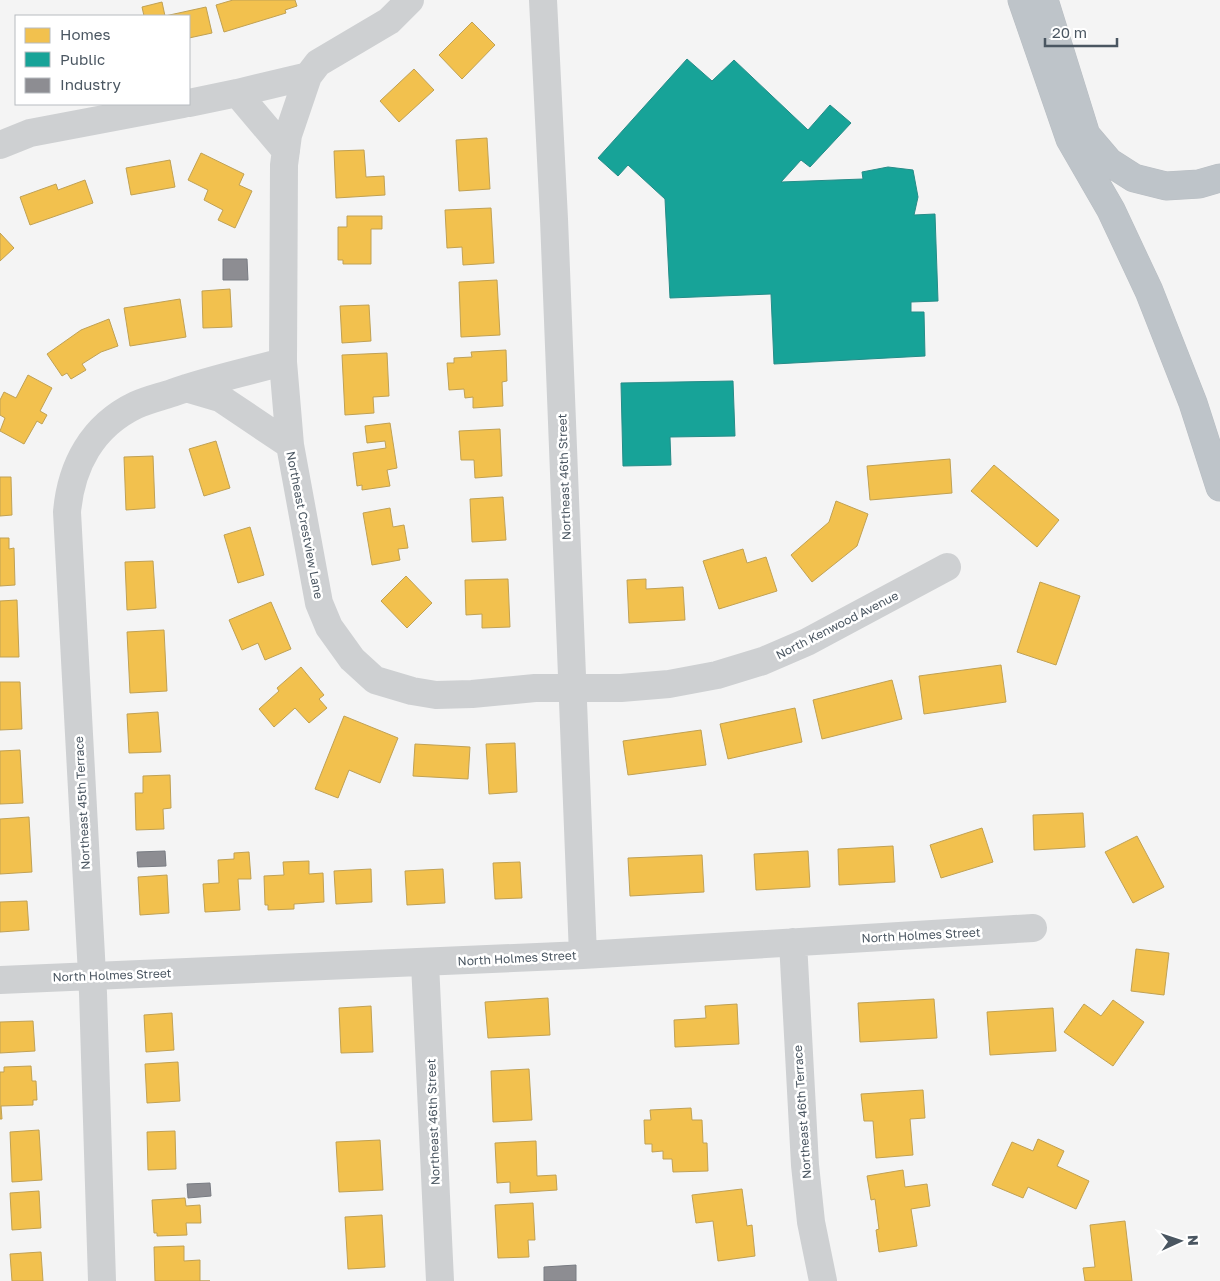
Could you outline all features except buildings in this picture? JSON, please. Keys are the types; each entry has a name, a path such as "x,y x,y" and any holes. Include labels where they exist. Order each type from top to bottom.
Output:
{"highway":[{"path":"1022,0 1070,139 1110,210 1149,291 1193,403 1220,487"},
{"path":"1044,0 1086,135 1109,162 1134,178 1166,186 1199,184 1220,178"}],"street":[{"path":"190,103 237,94 308,76 318,63 389,21 410,0"},
{"name":"Northeast 46th Street","path":"543,0 554,219 583,955"},
{"name":"Northeast Crestview Lane","path":"308,76 288,134 283,184 283,362 290,445 319,603 329,627 352,659 375,680 412,691 436,695 573,687"},
{"path":"237,94 286,151"},
{"path":"0,145 30,133 178,105"},
{"name":"Northeast 45th Terrace","path":"102,1281 93,1003 67,512 68,496 72,480 82,456 96,435 122,413 137,405 186,388 283,362"},
{"path":"186,388 220,398 290,445"},
{"name":"North Kenwood Avenue","path":"573,687 622,688 670,684 717,675 763,661 807,642 948,567"},
{"name":"North Holmes Street","path":"0,980 425,963 1033,928"},
{"name":"Northeast 46th Terrace","path":"793,942 805,1166 811,1222 823,1281"},
{"name":"Northeast 46th Street","path":"425,963 440,1281"}]}
